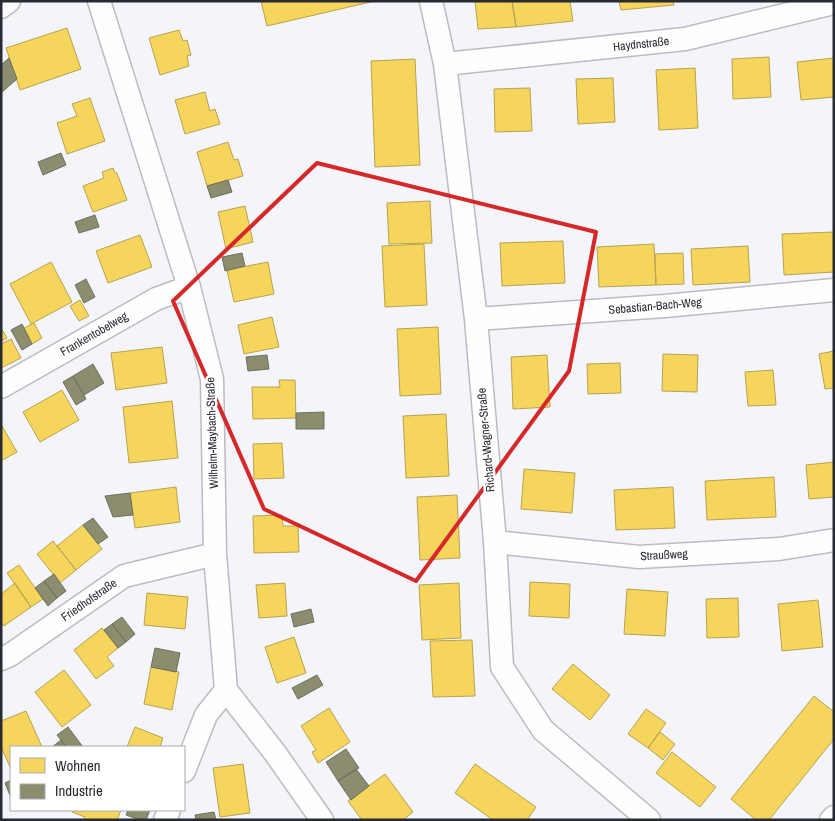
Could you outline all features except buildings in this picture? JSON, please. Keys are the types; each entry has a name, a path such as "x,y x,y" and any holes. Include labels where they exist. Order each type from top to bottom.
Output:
{"street":[{"path":"1,7 9,1"},
{"name":"Wilhelm-Maybach-Straße","path":"99,1 189,287 212,379 215,554 226,690"},
{"name":"Richard-Wagner-Straße","path":"431,1 445,64 476,319 495,542 502,667 543,730 649,820"},
{"name":"Haydnstraße","path":"445,64 685,39 834,4"},
{"name":"Frankentobelweg","path":"1,387 156,299 189,287"},
{"name":"Sebastian-Bach-Weg","path":"476,319 664,306 834,290"},
{"name":"Straußweg","path":"495,542 639,557 780,548 834,540"},
{"name":"Friedhofstraße","path":"1,659 10,655 124,576 215,554"},
{"path":"185,768 206,715 226,690 275,753 322,820"}],"highlighted area":[{"path":"317,163 596,232 569,371 416,581 264,509 173,301"}]}
